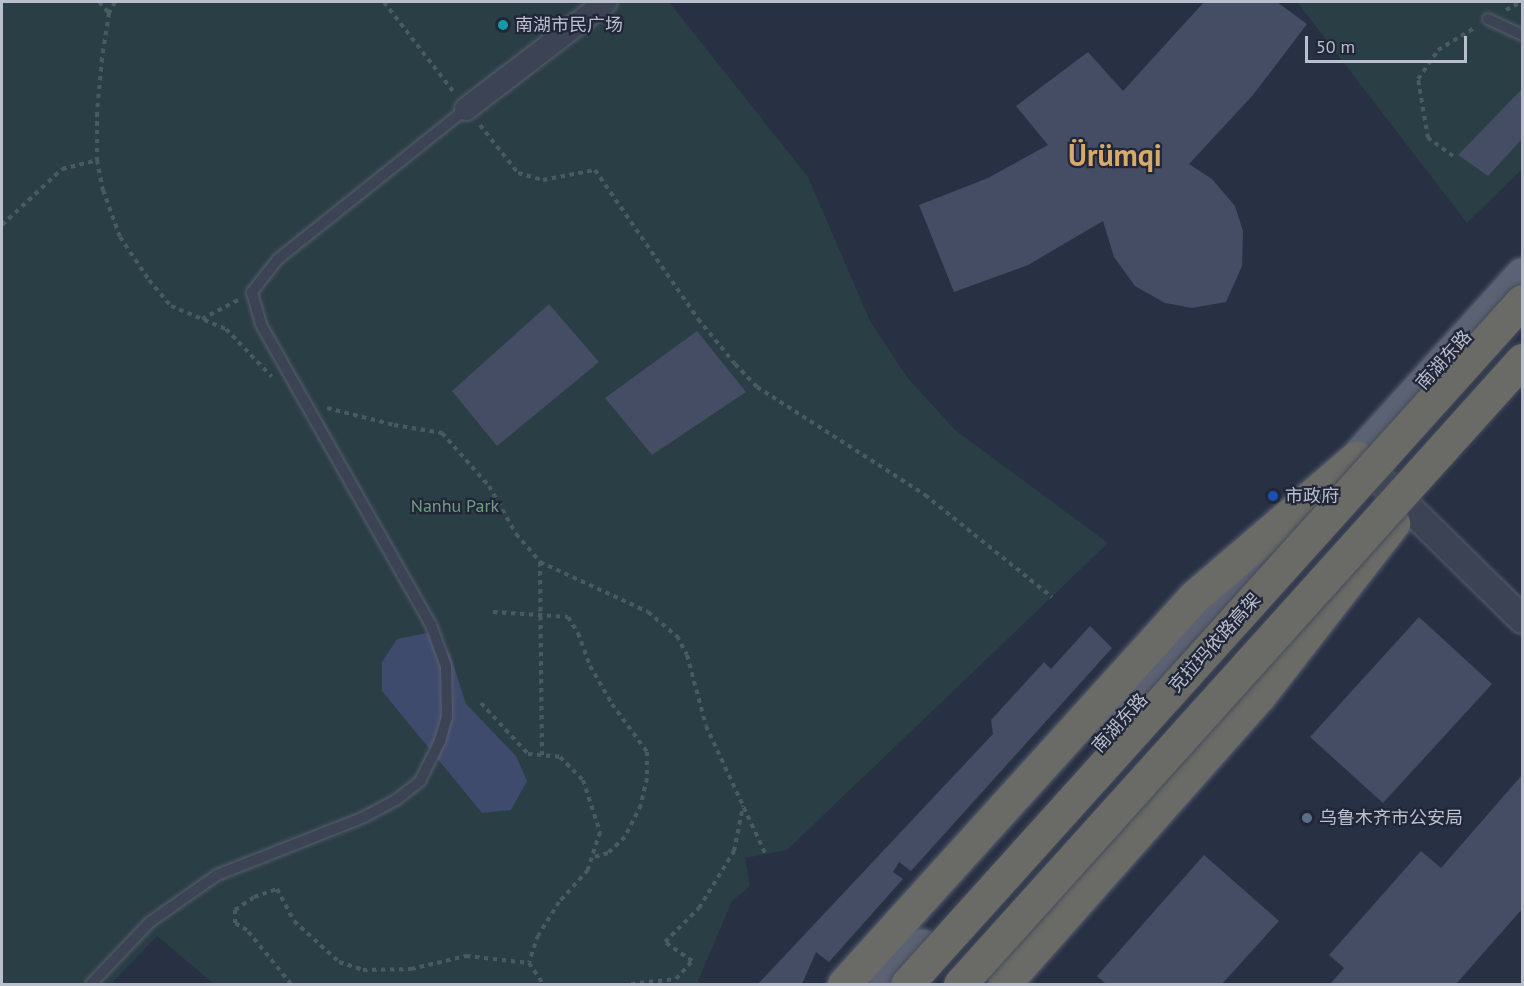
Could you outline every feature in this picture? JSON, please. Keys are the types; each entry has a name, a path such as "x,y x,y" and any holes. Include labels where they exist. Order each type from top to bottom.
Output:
{"highway":[{"name":"克拉玛依路高架","path":"907,984 1522,301"},
{"path":"960,984 1522,360"},
{"path":"844,984 1195,596 1357,457"},
{"path":"1004,984 1259,696 1406,507"}],"main road":[{"name":"南湖东路","path":"887,984 1522,274"},
{"path":"960,984 1406,507 1522,371"}],"street":[{"path":"466,109 606,2"},
{"path":"1357,457 1522,619"}],"lane":[{"path":"1488,20 1522,34"},
{"path":"91,984 150,922 218,875 364,817 396,800 420,781 440,741 447,717 446,666 431,625 261,324 252,292 278,259 466,109"}],"path":[{"path":"99,2 109,13"},
{"path":"115,2 109,13 97,111 97,160 103,190 120,237 149,280 171,306 226,328 264,370 305,402 394,425 442,433 489,486 516,534 540,562 648,612 677,636 687,655 706,726 765,852"},
{"path":"384,2 518,173 543,180 595,170 698,319 757,387 925,495 1052,597"},
{"path":"1453,156 1428,138 1418,80 1438,50 1521,2"},
{"path":"2,225 62,169 97,160"},
{"path":"201,319 252,292"},
{"path":"540,562 542,756"},
{"path":"492,612 568,617 578,633 590,666 612,704 647,752 647,778 641,805 625,837 608,853 593,857"},
{"path":"482,703 528,754 560,757 583,780 600,832 588,870 559,902 538,935 529,963"},
{"path":"631,984 676,979 692,961 665,942 699,908 734,851 744,806"},
{"path":"291,984 247,930 235,923 235,910 254,897 277,889 294,921 339,962 363,970 411,969 466,956 529,963 543,984"}],"green space":[{"name":"Nanhu Park","path":"2,2 669,2 808,177 870,321 906,376 955,430 1108,543 787,850 745,858 750,886 732,901 698,981 702,984 214,984 157,936 111,984 2,984"},
{"path":"1297,2 1522,2 1522,169 1467,223"}],"water":[{"path":"427,633 450,654 466,704 516,756 527,781 511,810 482,813 382,691 382,662 397,639"}],"building":[{"path":"1204,2 1277,2 1307,24 1253,95 1189,164 1212,179 1235,206 1243,231 1242,266 1226,302 1192,308 1165,303 1135,286 1114,257 1103,221 1028,265 954,292 919,205 988,178 1048,145 1016,106 1088,52 1123,91"},
{"path":"1522,89 1522,139 1488,176 1458,155"},
{"path":"549,304 599,362 497,446 452,391"},
{"path":"697,331 746,392 652,455 605,398"},
{"path":"1419,617 1492,684 1383,803 1310,737"},
{"path":"1090,626 1112,648 911,871 899,862 893,872 903,879 829,962 816,952 802,984 758,984 993,734 991,720 1044,662 1051,669"},
{"path":"1522,775 1522,909 1456,984 1330,984 1344,968 1329,955 1421,851 1441,868"},
{"path":"1204,855 1279,921 1222,984 1106,984 1097,976"}],"place":[{"name":"南湖市民广场","path":"503,25"},
{"name":"市政府","path":"1273,496"},
{"name":"乌鲁木齐市公安局","path":"1307,818"}],"district":[{"name":"Ürümqi","path":"1115,155"}]}
